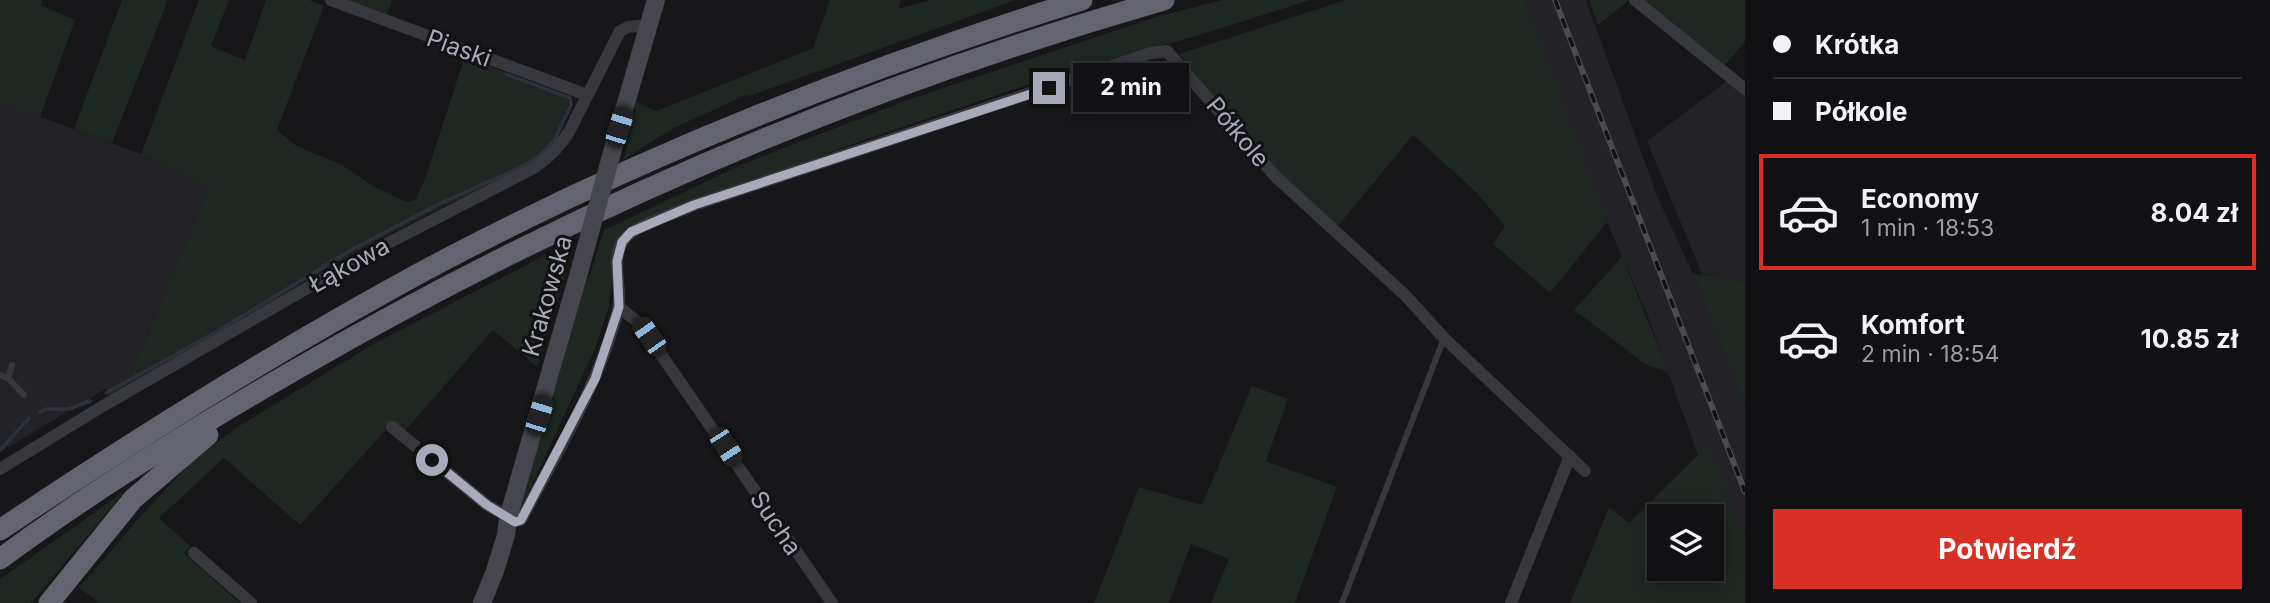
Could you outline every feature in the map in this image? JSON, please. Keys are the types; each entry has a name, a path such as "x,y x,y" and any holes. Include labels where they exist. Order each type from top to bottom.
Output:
{"highway":[{"path":"0,530 221,386 422,272 546,210 698,140 828,88 943,45 1082,0"},
{"path":"0,559 118,478 275,381 377,323 500,259 690,170 839,109 966,63 1164,0"},
{"path":"55,598 133,499 188,450 275,381"}],"street":[{"name":"Piaski","path":"331,0 587,95"},
{"name":"Krakowska","path":"482,603 506,535 508,518 656,0"},
{"path":"1635,0 1745,89"},
{"name":"Łąkowa","path":"0,469 103,406 361,257 549,158 562,144 620,31 628,27 650,26"},
{"name":"Półkole","path":"619,307 617,261 622,242 631,232 694,205 1151,53 1167,51 1275,176 1406,296 1444,338 1585,471"},
{"path":"392,427 487,505 515,522 521,520 595,379 619,307"},
{"name":"Sucha","path":"619,307 640,324 832,603"},
{"path":"1511,603 1570,456"},
{"path":"194,553 251,603"}],"lane":[{"path":"1342,603 1444,338"},
{"path":"8,378 12,365"},
{"path":"0,375 8,378 24,395"}],"shaded area":[{"path":"0,0 42,0 41,5 75,20 40,117 0,102"},
{"path":"122,0 168,0 112,143 74,129"},
{"path":"199,0 229,0 211,46 245,60 266,0 309,0 324,6 277,130 295,145 342,165 376,188 407,202 416,199 425,179 465,56 567,98 569,103 559,134 540,158 492,185 439,208 363,248 110,396 106,388 131,374 209,186 141,154"},
{"path":"348,0 392,0 387,15"},
{"path":"830,0 901,0 898,9 930,0 1016,0 744,96 674,128 624,159 636,102 656,111 813,48"},
{"path":"1222,0 1310,0 1200,35 1063,73 861,141 626,229 618,242 608,309 595,349 518,515 518,506 583,280 589,277 604,230 743,164 910,99 1156,17"},
{"path":"1346,0 1525,0 1607,222 1550,293 1493,244 1505,226 1476,192 1413,135 1338,226 1285,179 1240,131 1179,54"},
{"path":"1525,0 1586,0 1657,196 1693,274 1745,406 1745,561 1724,514 1724,504 1720,504 1698,455 1647,314 1602,211"},
{"path":"1589,0 1627,0 1628,1 1598,25"},
{"path":"1645,0 1745,0 1745,42 1725,65"},
{"path":"1727,81 1745,95 1745,283 1718,275 1702,274 1647,141"},
{"path":"0,102 141,154 209,186 131,374 0,452"},
{"path":"574,240 537,367 493,330 405,431 393,422 300,525 224,458 159,518 190,546 184,553 240,603 100,603 79,588 193,460 239,426 375,343"},
{"path":"1622,257 1669,373 1645,364 1574,310"},
{"path":"1693,274 1718,275 1745,283 1745,406"},
{"path":"1252,386 1288,399 1266,461 1337,487 1295,603 1211,603 1229,559 1191,544 1169,603 1094,603 1139,487 1202,505"},
{"path":"1708,445 1745,538 1745,603 1570,603 1609,507 1629,523 1647,505 1647,581 1724,581 1724,504 1648,504"},
{"path":"125,491 31,603 0,603 0,579"}],"waterway":[{"path":"106,393 216,332 353,249 539,156 555,139 571,105 570,98 506,74"},
{"path":"40,412 46,409 69,409 90,401"},
{"path":"0,450 29,418"}],"railway":[{"path":"1555,0 1745,492"}],"route":[{"path":"432,460 487,505 515,522 521,520 595,379 619,307 617,261 622,242 631,232 694,205 1049,88"}]}
